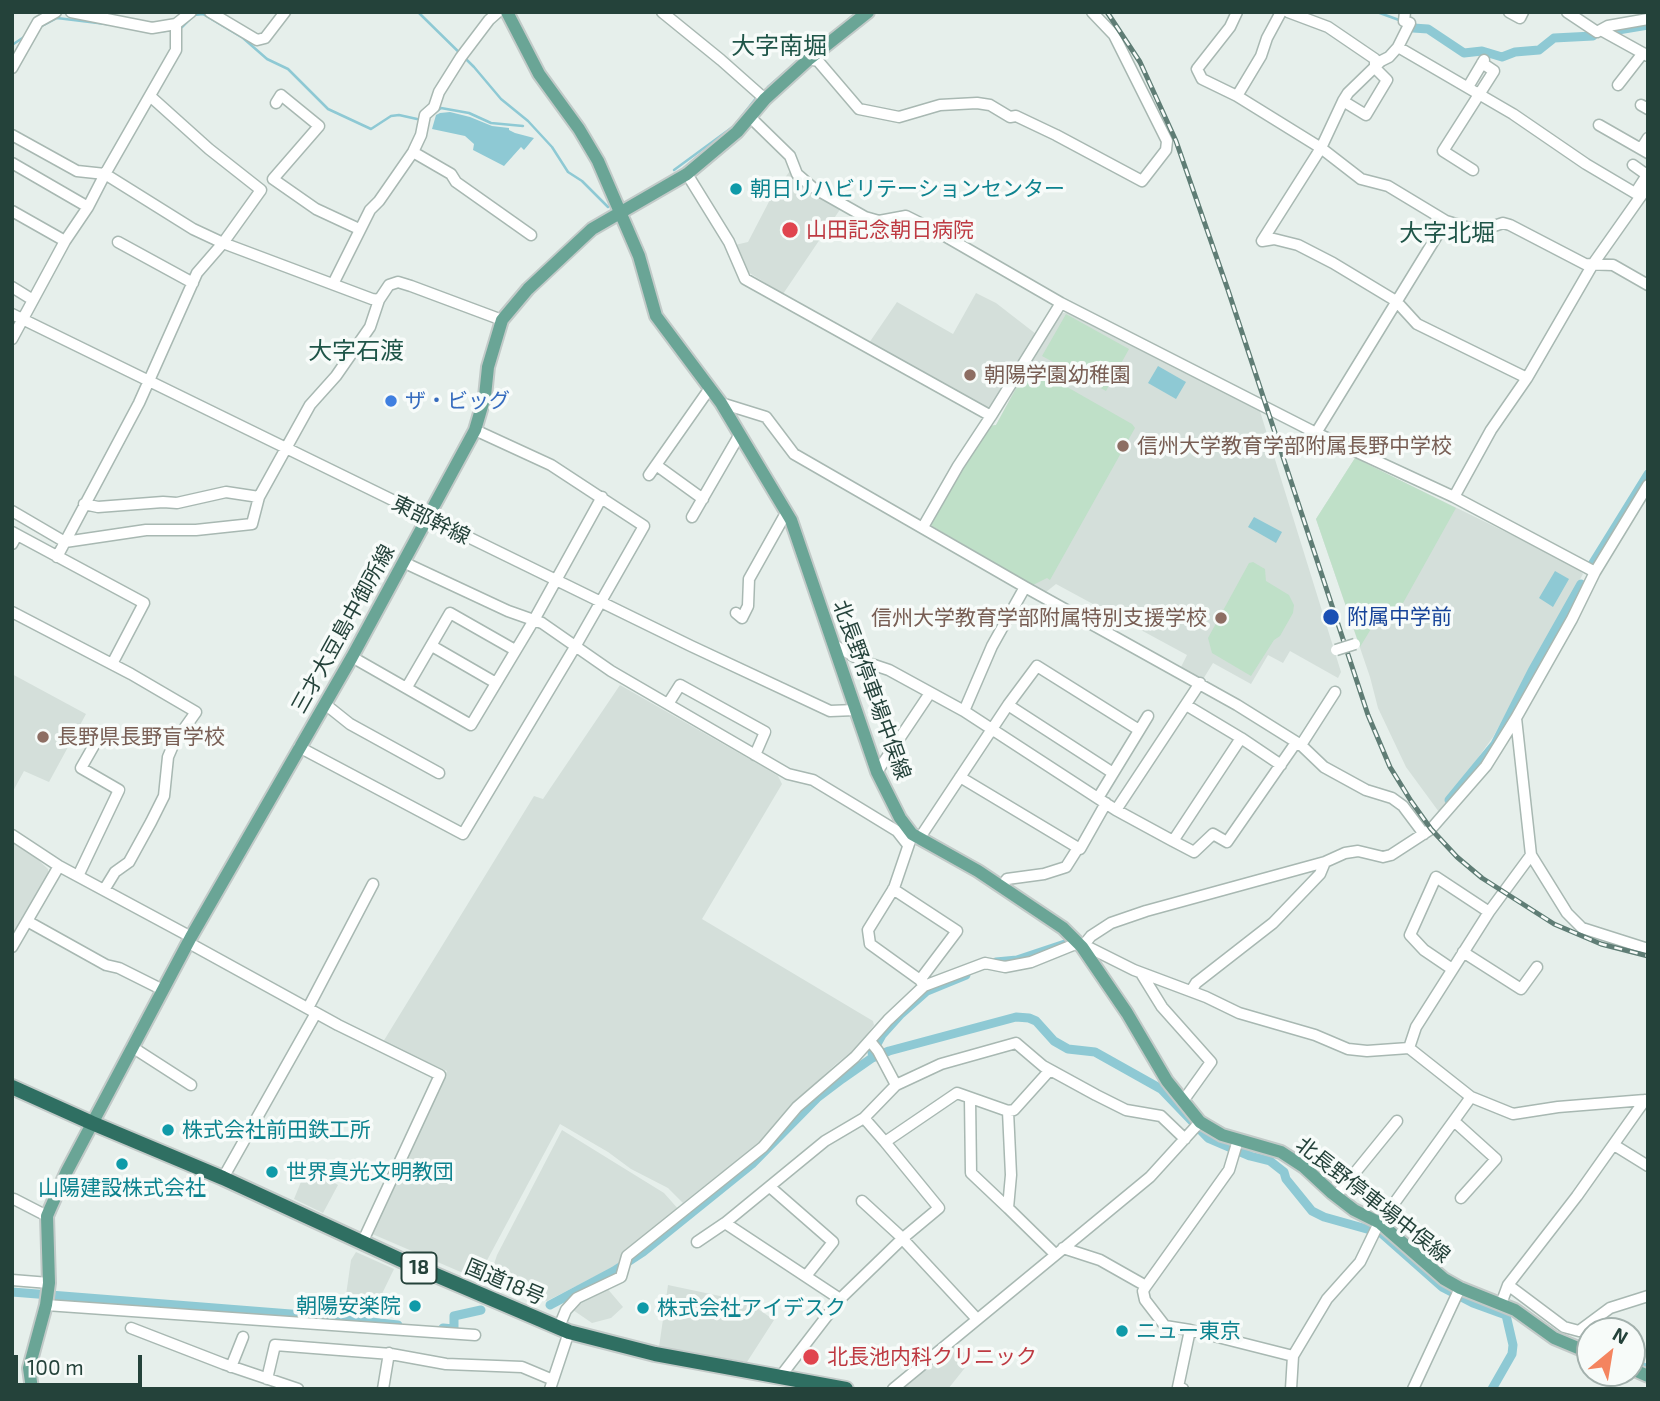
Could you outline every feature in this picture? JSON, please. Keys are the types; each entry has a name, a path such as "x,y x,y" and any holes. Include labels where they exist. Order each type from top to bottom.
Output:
{"highway":[{"name":"国道18号","path":"12,1087 564,1330 655,1354 846,1389"}],"main road":[{"name":"北長野停車場中俣線","path":"507,12 538,75 579,128 598,161 639,256 656,316 721,403 786,513 836,646 877,772 913,839 978,871 1063,928 1080,945 1127,1013 1167,1081 1197,1125 1222,1135 1237,1146 1281,1152 1304,1167 1335,1196 1444,1279 1457,1294 1515,1310 1554,1338 1576,1347"},
{"name":"三才大豆島中御所線","path":"32,1389 29,1368 46,1305 49,1283 47,1216 92,1123 163,989 352,657 475,430 485,397 488,367 502,320 528,289 592,229 687,174 717,149 765,99 809,59 868,12"}],"street":[{"path":"12,68 38,22 56,12"},
{"path":"71,12 152,27 176,24 191,12"},
{"path":"210,12 257,40 265,38 285,12"},
{"path":"333,284 370,210 412,152 421,135 425,115 434,107 439,92 462,55 498,12"},
{"path":"809,59 818,61 859,109 900,117 940,105 990,105 1010,117 1016,116 1056,135 1142,181 1166,150 1167,141 1114,35 1092,12"},
{"path":"1237,12 1230,27 1197,69 1202,79 1237,96 1321,148 1361,179 1388,186 1446,221 1479,232 1503,223 1510,225 1585,264 1613,265 1648,285"},
{"path":"1237,96 1261,56 1281,12"},
{"path":"1288,12 1329,28 1375,59 1375,68 1387,80 1366,115 1343,101"},
{"path":"1405,12 1404,20 1410,23 1398,47 1348,93 1321,148 1262,241 1274,239 1298,246 1333,263 1396,301 1417,324 1527,378"},
{"path":"1509,12 1520,18 1523,12"},
{"path":"1571,13 1597,32 1608,26 1648,19"},
{"path":"667,14 765,99"},
{"path":"12,339 65,241 88,207 176,50 176,24"},
{"path":"1601,30 1646,55 1618,85"},
{"path":"1398,47 1480,94 1638,195"},
{"path":"1468,87 1484,61 1494,71 1443,151 1473,170"},
{"path":"57,557 130,422 197,273 223,243 261,190 319,126 281,95 276,103"},
{"path":"150,96 209,149 261,190"},
{"path":"750,117 790,156 797,174 812,187 865,218 879,221 906,216 1061,303 1316,433 1454,497 1595,572"},
{"path":"1599,125 1645,151 1648,138"},
{"path":"12,150 16,137 77,171 105,174 193,229 223,243 379,300"},
{"path":"412,152 451,174 456,182 531,235"},
{"path":"12,163 88,207"},
{"path":"1454,497 1491,430 1527,378 1593,264 1638,195 1647,175 1633,165"},
{"path":"687,174 729,242 745,279 991,416"},
{"path":"273,179 316,209 359,229"},
{"path":"1638,195 1648,186"},
{"path":"12,211 65,241"},
{"path":"1316,433 1446,221"},
{"path":"118,242 193,283"},
{"path":"12,510 65,542 146,530 196,530 252,524 259,497 310,405 336,376 370,327 379,300 389,285 398,282 502,320"},
{"path":"12,286 33,300"},
{"path":"923,527 958,466 1061,303"},
{"name":"東部幹線","path":"12,314 285,450 830,711 855,710"},
{"path":"649,475 710,388"},
{"path":"721,403 766,417 794,454 1024,587 1200,683 1301,744 1324,766 1366,790 1392,798 1403,806 1424,834"},
{"path":"299,747 463,834 644,526 551,465 475,430"},
{"path":"692,517 740,434"},
{"path":"656,465 703,499"},
{"path":"922,983 985,963 1005,967 1031,962 1080,945 1111,923 1325,862 1345,853 1358,851 1383,857 1391,855 1424,834 1486,765 1516,718 1572,620 1595,572 1648,485"},
{"path":"84,504 98,507 177,503 226,492 259,497"},
{"path":"352,657 471,724 534,620 602,497"},
{"path":"736,613 742,618 748,606 749,579 786,513"},
{"path":"14,537 144,603 111,664"},
{"path":"403,562 508,611 534,620 611,671 755,755 788,774 813,780 913,839"},
{"path":"964,711 992,646 1024,587"},
{"path":"12,612 196,712 167,757 164,796 152,822 129,862 115,872 104,890"},
{"path":"407,687 450,613 516,650"},
{"path":"1336,650 1355,644"},
{"path":"432,646 496,683"},
{"path":"836,646 862,661 888,670 964,711 1116,810 1194,852 1213,834 1227,842 1295,744 1301,744"},
{"path":"922,983 870,944 868,930 893,889 913,839 960,778 1037,666 1139,730"},
{"path":"1116,810 1200,683"},
{"path":"668,704 680,685 765,732 755,755"},
{"path":"1301,744 1335,692"},
{"path":"877,772 930,693"},
{"path":"325,704 349,724 439,773"},
{"path":"1008,705 1113,773"},
{"path":"1186,705 1281,765"},
{"path":"1002,887 1007,879 1044,874 1066,867 1080,849 1113,773 1148,716"},
{"path":"1516,718 1531,855 1567,913 1582,928 1648,949"},
{"path":"1173,841 1241,738"},
{"path":"78,876 118,790 81,768 96,740"},
{"path":"960,778 1079,848"},
{"path":"12,835 59,866 312,1011 440,1075 362,1242"},
{"path":"1409,1048 1416,1027 1452,969 1531,855"},
{"path":"1191,991 1196,983 1273,923 1320,874 1325,862"},
{"path":"12,947 59,866"},
{"path":"1452,969 1424,950 1410,935 1436,877 1489,912"},
{"path":"223,1178 312,1011 373,884"},
{"path":"267,1379 275,1345 388,1353 446,1364 522,1367 551,1384 566,1310 577,1298 621,1277 627,1256 762,1147 797,1107 855,1057 876,1049 922,983 957,931 893,889"},
{"path":"27,921 106,965 119,968 163,989"},
{"path":"1080,945 1239,1013 1315,1035 1348,1049 1367,1051 1409,1048 1471,1097 1513,1114 1647,1099"},
{"path":"1463,952 1521,989 1537,967"},
{"path":"1141,972 1162,1007 1210,1062 1183,1101"},
{"path":"697,1242 825,1141 864,1118 897,1085 941,1064 1012,1043 1016,1043 1050,1070 1126,1110 1161,1116 1185,1139"},
{"path":"132,1047 191,1085"},
{"path":"876,1049 897,1085"},
{"path":"885,1142 957,1093 1007,1111 1014,1111 1050,1070"},
{"path":"1291,1389 1293,1356 1327,1299 1360,1262 1376,1228 1471,1097"},
{"path":"970,1098 971,1173 1059,1251 1100,1259 1146,1286"},
{"path":"1501,1304 1508,1285 1647,1099"},
{"path":"1007,1111 1011,1175 1008,1208"},
{"path":"780,1377 840,1299 903,1238 939,1208 864,1118"},
{"path":"1335,1196 1397,1121"},
{"path":"1455,1122 1496,1159 1461,1198"},
{"path":"892,1389 1150,1177 1197,1125"},
{"path":"1614,1144 1648,1166"},
{"path":"1237,1146 1229,1170 1143,1291 1145,1300 1165,1326 1293,1356"},
{"path":"770,1187 833,1242 806,1276"},
{"path":"12,1200 15,1199 47,1216"},
{"path":"862,1201 903,1238 977,1319"},
{"path":"724,1223 840,1299"},
{"path":"12,1280 49,1283"},
{"path":"1508,1285 1564,1327 1579,1331 1610,1308 1648,1296"},
{"path":"1413,1389 1457,1294"},
{"path":"46,1305 475,1335"},
{"path":"131,1328 231,1367 298,1389"},
{"path":"1183,1389 1178,1387 1190,1330"},
{"path":"231,1367 243,1337"},
{"path":"383,1389 388,1353"}],"shaded area":[{"name":"山田記念朝日病院","path":"790,171 841,208 783,294 748,272 735,245 748,242 774,192"},
{"name":"朝陽学園幼稚園","path":"976,293 996,303 1036,334 996,407 987,409 869,343 897,302 953,334"},
{"name":"信州大学教育学部附属長野中学校","path":"1073,311 1259,408 1341,672 1338,678 1290,651 1283,663 1268,655 1251,684 1213,663 1202,681 1180,669 1187,655 1056,584 1046,592 932,526 990,426 996,425 1054,315"},
{"path":"1355,458 1577,567 1583,574 1493,737 1439,812 1406,767 1378,708 1316,519"},
{"name":"長野県長野盲学校","path":"12,674 86,714 49,782 24,771 12,793"},
{"path":"620,685 765,768 778,776 782,784 702,919 873,1021 874,1025 857,1047 791,1106 767,1137 683,1203 668,1188 631,1169 560,1124 477,1279 370,1233 447,1071 383,1042 534,796 543,799"},
{"path":"12,840 48,869 48,874 12,936"},
{"path":"562,1130 664,1193 680,1211 618,1265 547,1301 507,1293 487,1285 497,1255"},
{"path":"307,1167 338,1185 323,1213 294,1199"},
{"path":"356,1252 394,1269 379,1300 345,1302 351,1260"},
{"path":"668,1285 748,1302 774,1320 747,1362 659,1347"},
{"path":"606,1287 623,1307 611,1318 592,1323 570,1308 579,1299"},
{"path":"953,1344 972,1359 948,1389 899,1388"}],"green space":[{"path":"1066,314 1129,349 1106,391 1042,356"},
{"path":"1039,371 1135,428 1050,580 1047,578 1033,585 932,526 931,521 961,467 990,426 996,425 1023,376"},
{"path":"1355,458 1456,508 1393,621 1380,614 1360,647 1316,519"},
{"path":"1253,562 1265,569 1266,581 1289,595 1294,605 1293,613 1280,636 1274,640 1251,676 1212,653 1208,638 1249,563"}],"water":[{"path":"450,112 492,126 509,128 515,133 534,138 524,150 521,147 504,166 473,150 474,144 465,136 432,129 436,115"},
{"path":"1158,366 1186,382 1176,399 1148,383"},
{"path":"1254,517 1282,532 1276,543 1248,527"},
{"path":"1555,571 1569,579 1553,607 1539,598"}],"waterway":[{"path":"418,12 474,67 501,99 528,121 552,147 568,172 582,181 608,207"},
{"path":"840,27 857,12"},
{"path":"1377,12 1399,20"},
{"path":"182,27 194,15 203,14 243,38 267,59 288,69 328,109 371,129 391,116 417,119"},
{"path":"40,27 57,18 114,25"},
{"path":"1612,31 1648,25"},
{"path":"1413,28 1428,29 1464,53 1482,51 1502,57 1515,52 1539,50 1554,38 1593,36"},
{"path":"155,32 173,30"},
{"path":"12,45 24,37"},
{"path":"768,87 800,59"},
{"path":"674,170 734,126 757,97"},
{"path":"433,114 441,108 469,113 491,123 523,126"},
{"path":"1591,566 1648,474"},
{"path":"1449,800 1495,744 1581,584"},
{"path":"996,962 1017,960 1065,944"},
{"path":"872,1053 882,1035 927,991 966,975"},
{"path":"842,1079 872,1058 889,1051 1016,1017 1029,1018 1036,1021 1054,1041 1068,1049 1095,1052 1161,1089 1208,1138 1250,1156 1270,1161 1284,1172 1286,1179 1312,1211 1381,1233 1442,1287 1473,1303 1506,1315"},
{"path":"550,1305 614,1271 643,1252 752,1164 817,1098 846,1076"},
{"path":"12,1292 398,1325"},
{"path":"443,1328 454,1329 454,1316 481,1310"},
{"path":"1492,1389 1512,1354 1513,1345 1506,1315"}],"railway":[{"path":"1107,12 1140,62 1176,141 1368,715 1390,767 1431,829 1457,857 1482,878 1554,924 1601,944 1648,956"}],"place":[{"name":"朝日リハビリテーションセンター","path":"736,189"},
{"name":"山田記念朝日病院","path":"790,230"},
{"name":"朝陽学園幼稚園","path":"970,375"},
{"name":"ザ・ビッグ","path":"391,401"},
{"name":"信州大学教育学部附属長野中学校","path":"1123,446"},
{"name":"附属中学前","path":"1331,617"},
{"name":"信州大学教育学部附属特別支援学校","path":"1221,618"},
{"name":"長野県長野盲学校","path":"43,737"},
{"name":"株式会社前田鉄工所","path":"168,1130"},
{"name":"山陽建設株式会社","path":"122,1164"},
{"name":"世界真光文明教団","path":"272,1172"},
{"name":"朝陽安楽院","path":"415,1306"},
{"name":"株式会社アイデスク","path":"643,1308"},
{"name":"ニュー東京","path":"1122,1331"},
{"name":"北長池内科クリニック","path":"811,1357"}],"district":[{"name":"大字南堀","path":"779,46"},
{"name":"大字北堀","path":"1447,233"},
{"name":"大字石渡","path":"356,351"}]}
